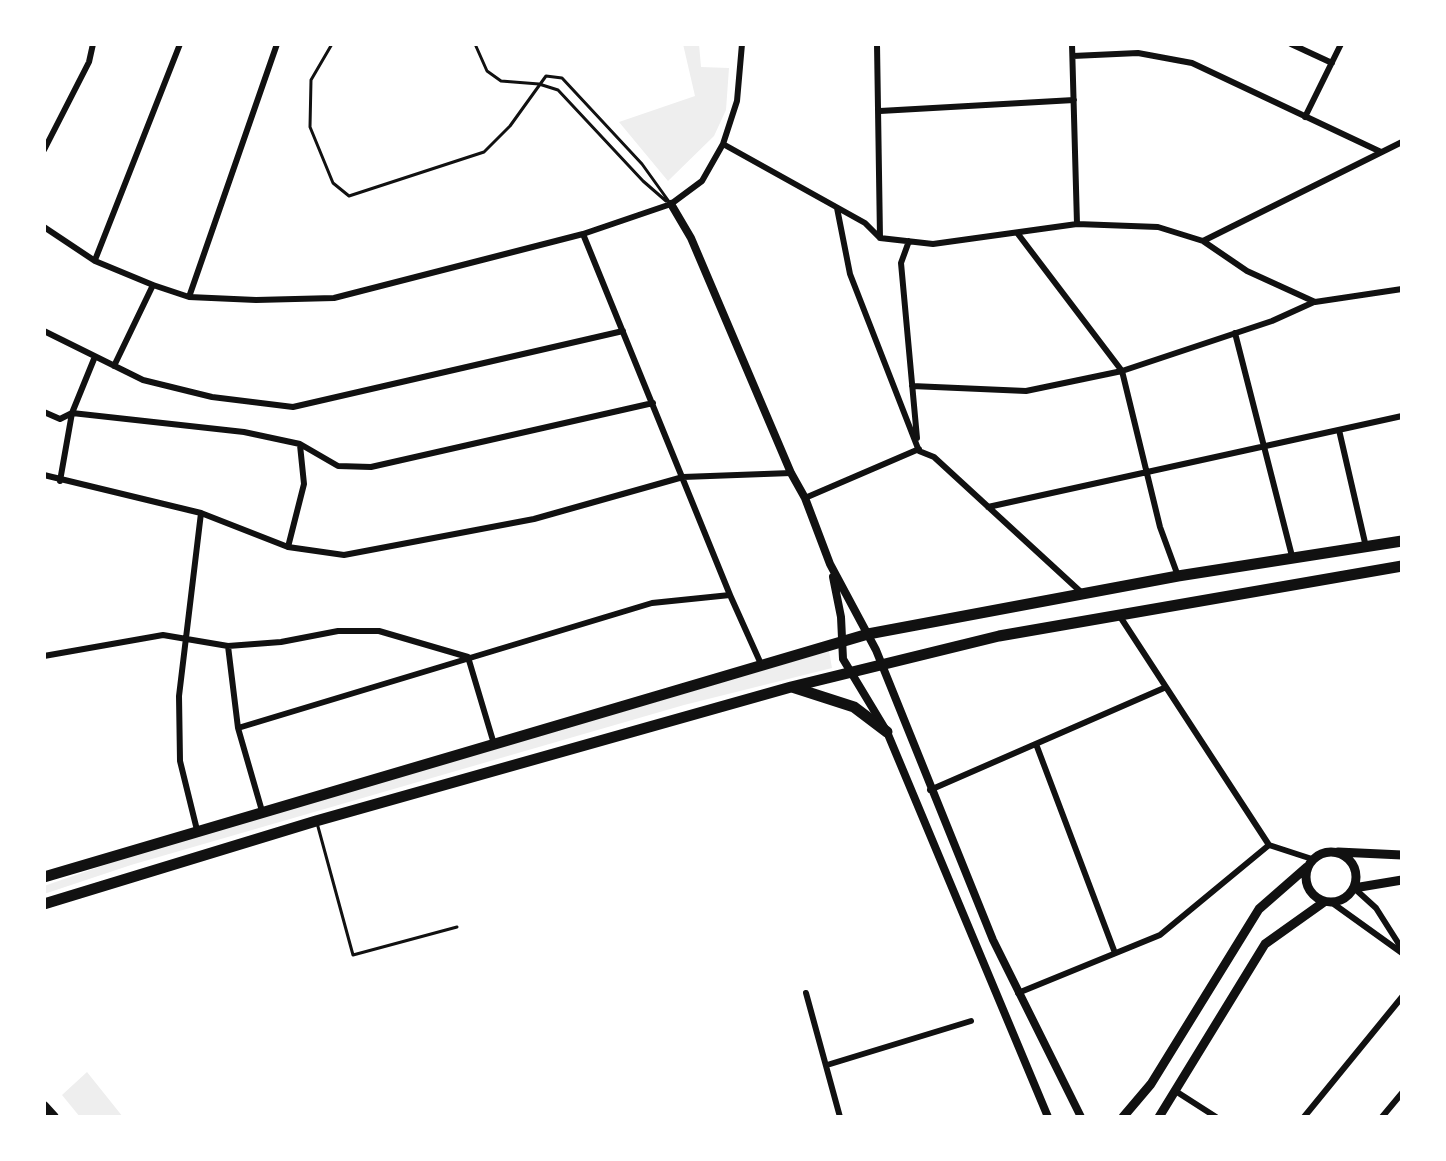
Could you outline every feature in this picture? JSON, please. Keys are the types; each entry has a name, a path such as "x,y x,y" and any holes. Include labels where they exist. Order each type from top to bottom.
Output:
{"highway":[{"path":"44,877 868,634 1085,596 1178,576 1402,541"},
{"path":"44,904 316,821 791,687 999,636 1402,566"},
{"path":"791,687 854,707 887,732"}],"main road":[{"path":"1337,852 1351,862 1356,879 1354,888"},
{"path":"1123,1117 1151,1084 1259,909 1319,854 1402,855"},
{"path":"1310,863 1307,888 1328,902"},
{"path":"1159,1117 1265,944 1328,902 1340,901 1354,888 1402,880"},
{"path":"44,1106 54,1117"}],"street":[{"path":"44,150 89,62 93,44"},
{"path":"95,261 180,44"},
{"path":"189,297 277,44"},
{"path":"44,227 95,261 189,297 334,298 583,234 671,204 702,181 723,144 737,101 742,44"},
{"path":"877,44 880,238"},
{"path":"1072,44 1077,224"},
{"path":"1291,44 1332,63"},
{"path":"1305,117 1341,44"},
{"path":"1073,56 1138,53 1192,63 1381,152"},
{"path":"880,111 1074,100"},
{"path":"1203,241 1402,142"},
{"path":"723,144 865,223 880,238 933,244 1077,224 1158,227 1203,241 1247,271 1315,302"},
{"path":"671,204 691,238 791,473 805,498 830,564 868,634 930,790 1018,993 1081,1117"},
{"path":"837,208 850,274 919,451"},
{"path":"583,234 761,664"},
{"path":"1018,234 1122,371 1147,474 1178,576"},
{"path":"909,241 901,263 919,451"},
{"path":"114,366 153,285"},
{"path":"912,386 1026,391 1122,371 1315,302 1402,289"},
{"path":"44,331 94,359 143,380 212,397 293,407 623,331"},
{"path":"1235,333 1293,560"},
{"path":"60,481 72,413 94,359"},
{"path":"44,412 60,419 72,413 244,432 300,444 338,466 371,467 653,403"},
{"path":"988,507 1264,449 1402,416"},
{"path":"1339,430 1366,547"},
{"path":"288,547 304,484 300,444"},
{"path":"805,498 919,451 934,457 1085,596"},
{"path":"44,475 201,513 288,547 344,555 534,519 683,477 791,473"},
{"path":"197,830 180,761 179,696 201,513"},
{"path":"830,564 841,617 843,659 887,732 1048,1117"},
{"path":"238,728 652,603 730,595"},
{"path":"1119,615 1269,845 1310,863"},
{"path":"44,656 163,635 228,646 281,642 338,631 379,631 468,657"},
{"path":"228,646 238,728 262,811"},
{"path":"468,657 494,745"},
{"path":"930,790 1164,688"},
{"path":"1036,744 1115,953"},
{"path":"1018,993 1160,935 1269,845"},
{"path":"1354,888 1376,908 1402,951"},
{"path":"1328,902 1402,951"},
{"path":"806,993 840,1117"},
{"path":"1304,1117 1402,997"},
{"path":"827,1065 971,1021"},
{"path":"1177,1092 1216,1117"},
{"path":"1382,1117 1402,1093"}],"lane":[{"path":"332,44 311,80 310,127 333,183 349,196 484,152 510,126 546,76 562,78 642,164 671,204"},
{"path":"475,44 487,71 501,81 539,84 558,90 643,181 671,204"},
{"path":"316,821 353,955 457,927"}],"shaded area":[{"path":"683,44 699,44 701,67 729,68 726,110 714,136 668,181 619,122 695,96"},
{"path":"829,651 832,668 684,705 131,865 44,894 44,886 128,857"},
{"path":"87,1072 123,1117 80,1117 62,1095"}]}
